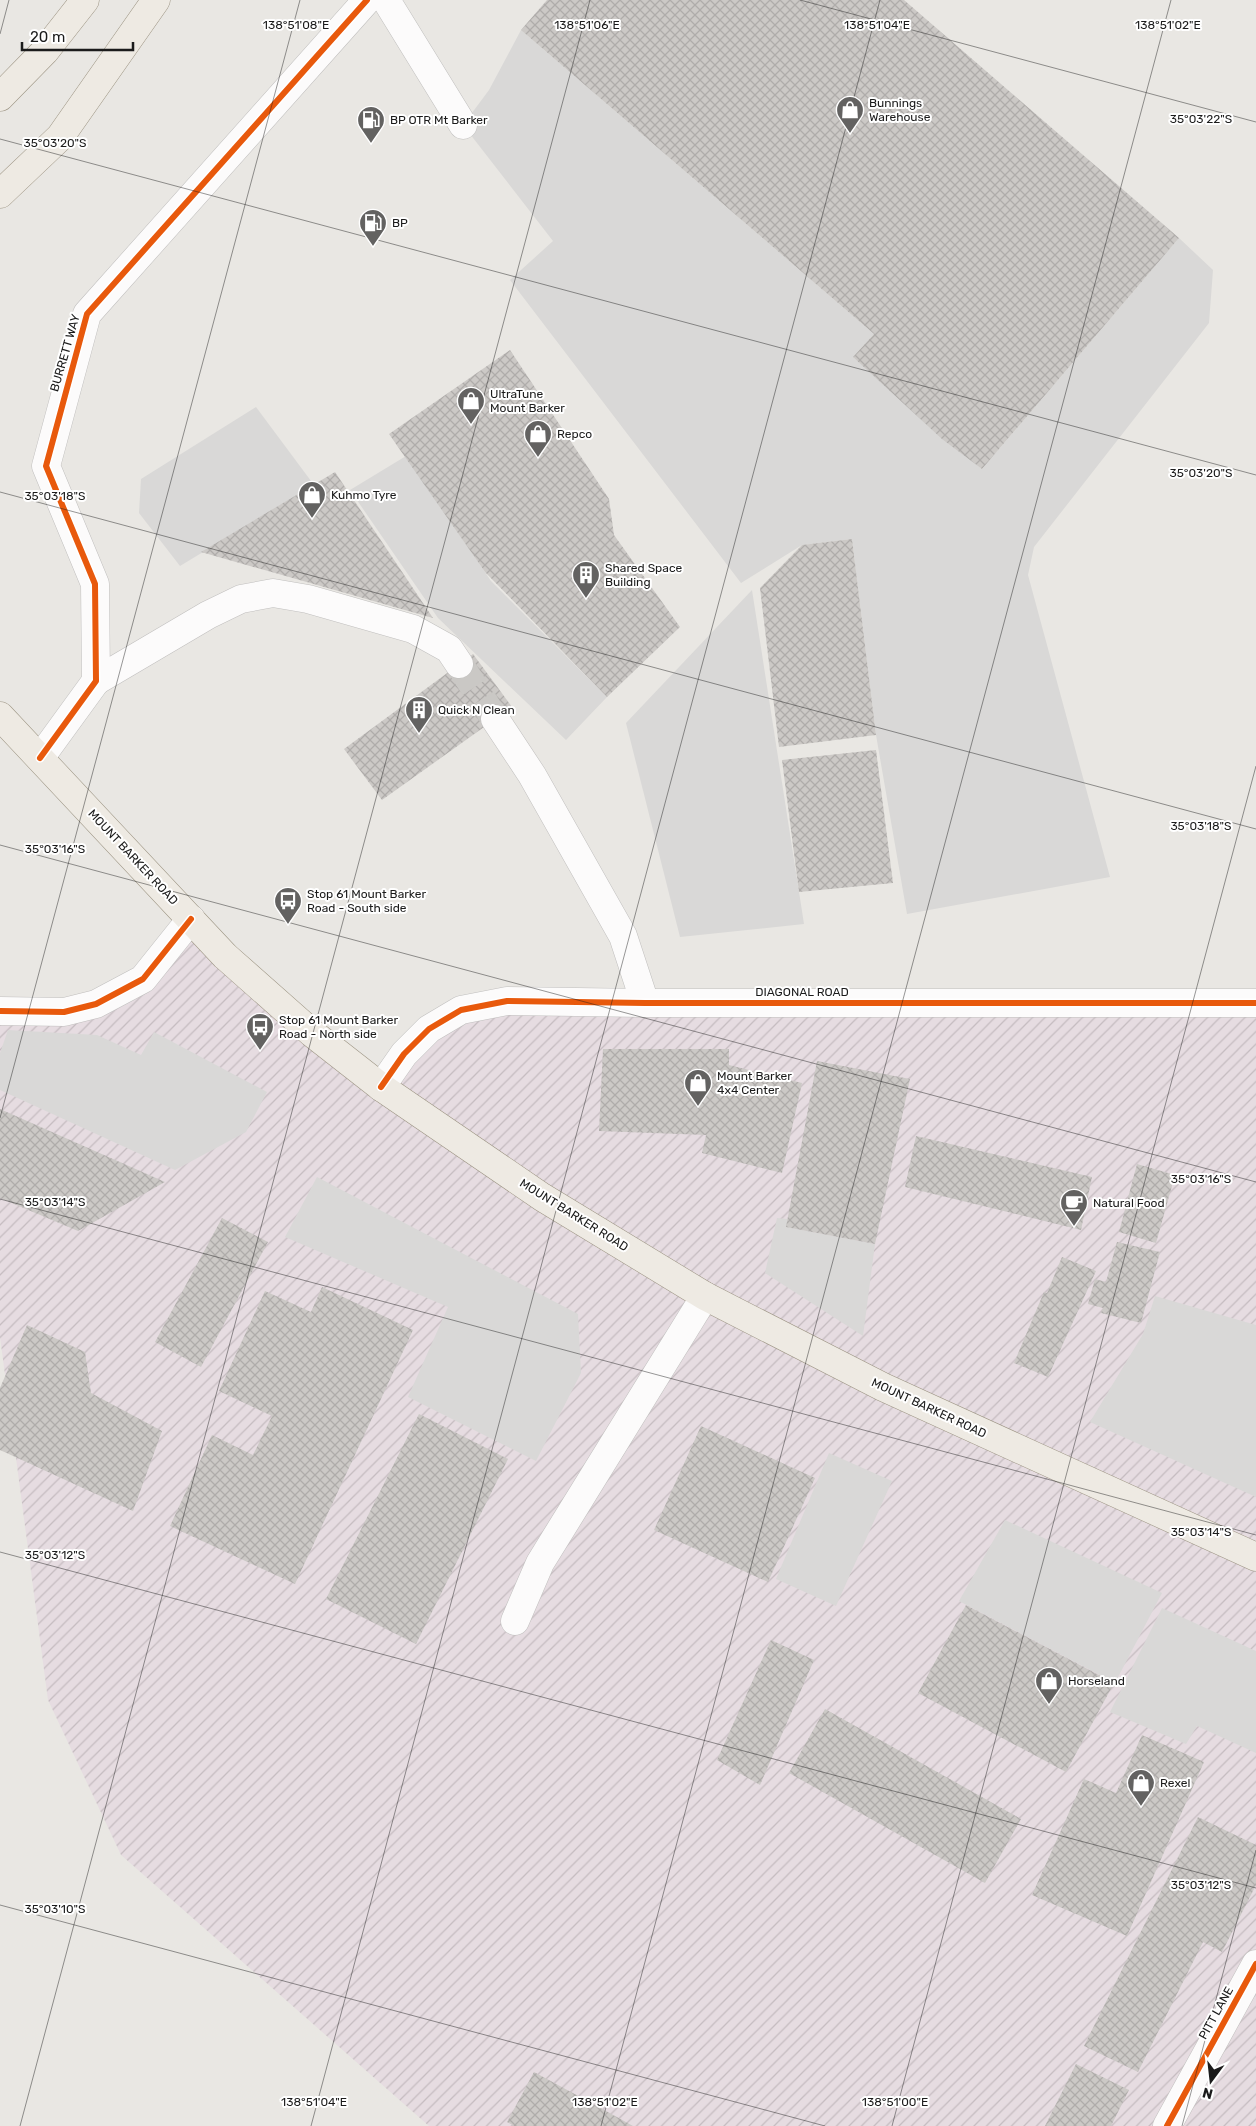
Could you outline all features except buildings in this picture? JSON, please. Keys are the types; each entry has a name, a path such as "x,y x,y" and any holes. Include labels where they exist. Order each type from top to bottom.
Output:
{"main road":[{"path":"0,97 44,51 85,0"},
{"path":"0,194 60,137 156,0"},
{"name":"MOUNT BARKER ROAD","path":"0,716 225,956 312,1033 381,1087 542,1197 705,1296 883,1387 1256,1557"}],"street":[{"name":"BURRETT WAY","path":"96,681 95,584 46,466 87,314 367,0"},
{"path":"386,0 463,125"},
{"path":"40,758 96,681 208,614 241,599 273,593 308,599 414,629 449,649 460,664"},
{"path":"496,719 532,775 622,936 645,1003"},
{"path":"0,1011 64,1012 96,1004 143,979 191,919"},
{"name":"DIAGONAL ROAD","path":"381,1087 404,1054 429,1028 462,1010 507,1001 645,1003 1256,1003"},
{"path":"515,1621 540,1563 705,1296"},
{"name":"PITT LANE","path":"1167,2126 1256,1964"}],"shaded area":[{"path":"521,30 874,334 853,357 982,469 1179,238 1213,270 1209,323 1034,547 1028,575 1110,877 907,914 876,735 852,539 802,545 741,583 510,280 553,241 463,125 489,90"},
{"path":"256,407 314,485 180,566 139,513 141,479"},
{"path":"406,456 491,581 607,697 566,740 438,618 350,490"},
{"path":"752,590 804,924 680,937 626,723"},
{"path":"191,919 381,1087 461,1010 1256,1003 1256,2126 429,2126 121,1855 48,1700 0,1337 0,1011 96,1004"},
{"path":"8,1030 97,1035 141,1055 154,1032 267,1092 246,1132 175,1170 0,1090 0,1053"},
{"path":"317,1177 578,1314 581,1373 536,1461 408,1397 448,1307 285,1237"},
{"path":"777,1218 788,1219 787,1227 875,1244 863,1336 765,1273"},
{"path":"1155,1296 1256,1325 1256,1497 1090,1422 1143,1334"},
{"path":"829,1453 892,1481 836,1606 776,1579"},
{"path":"1005,1520 1162,1593 1115,1683 959,1601"},
{"path":"1162,1608 1256,1651 1256,1753 1197,1726 1186,1744 1110,1712"}],"tunnel":[{"path":"459,664 495,719"}],"cycle path":[{"path":"40,758 96,681 95,584 46,466 87,314 367,0"},
{"path":"0,1011 64,1012 96,1004 143,979 191,919"},
{"path":"381,1087 404,1054 429,1029 461,1010 507,1001 645,1003 1256,1003"},
{"path":"1167,2126 1256,1964"}],"place":[{"name":"Bunnings Warehouse","path":"850,134"},
{"name":"BP OTR Mt Barker","path":"371,144"},
{"name":"BP","path":"373,247"},
{"name":"UltraTune Mount Barker","path":"471,425"},
{"name":"Repco","path":"538,458"},
{"name":"Kuhmo Tyre","path":"312,519"},
{"name":"Shared Space Building","path":"586,599"},
{"name":"Quick N Clean","path":"419,734"},
{"name":"Stop 61 Mount Barker Road - South side","path":"288,925"},
{"name":"Stop 61 Mount Barker Road - North side","path":"260,1051"},
{"name":"Mount Barker 4x4 Center","path":"698,1107"},
{"name":"Natural Food","path":"1074,1227"},
{"name":"Horseland","path":"1049,1705"},
{"name":"Rexel","path":"1141,1807"}]}
